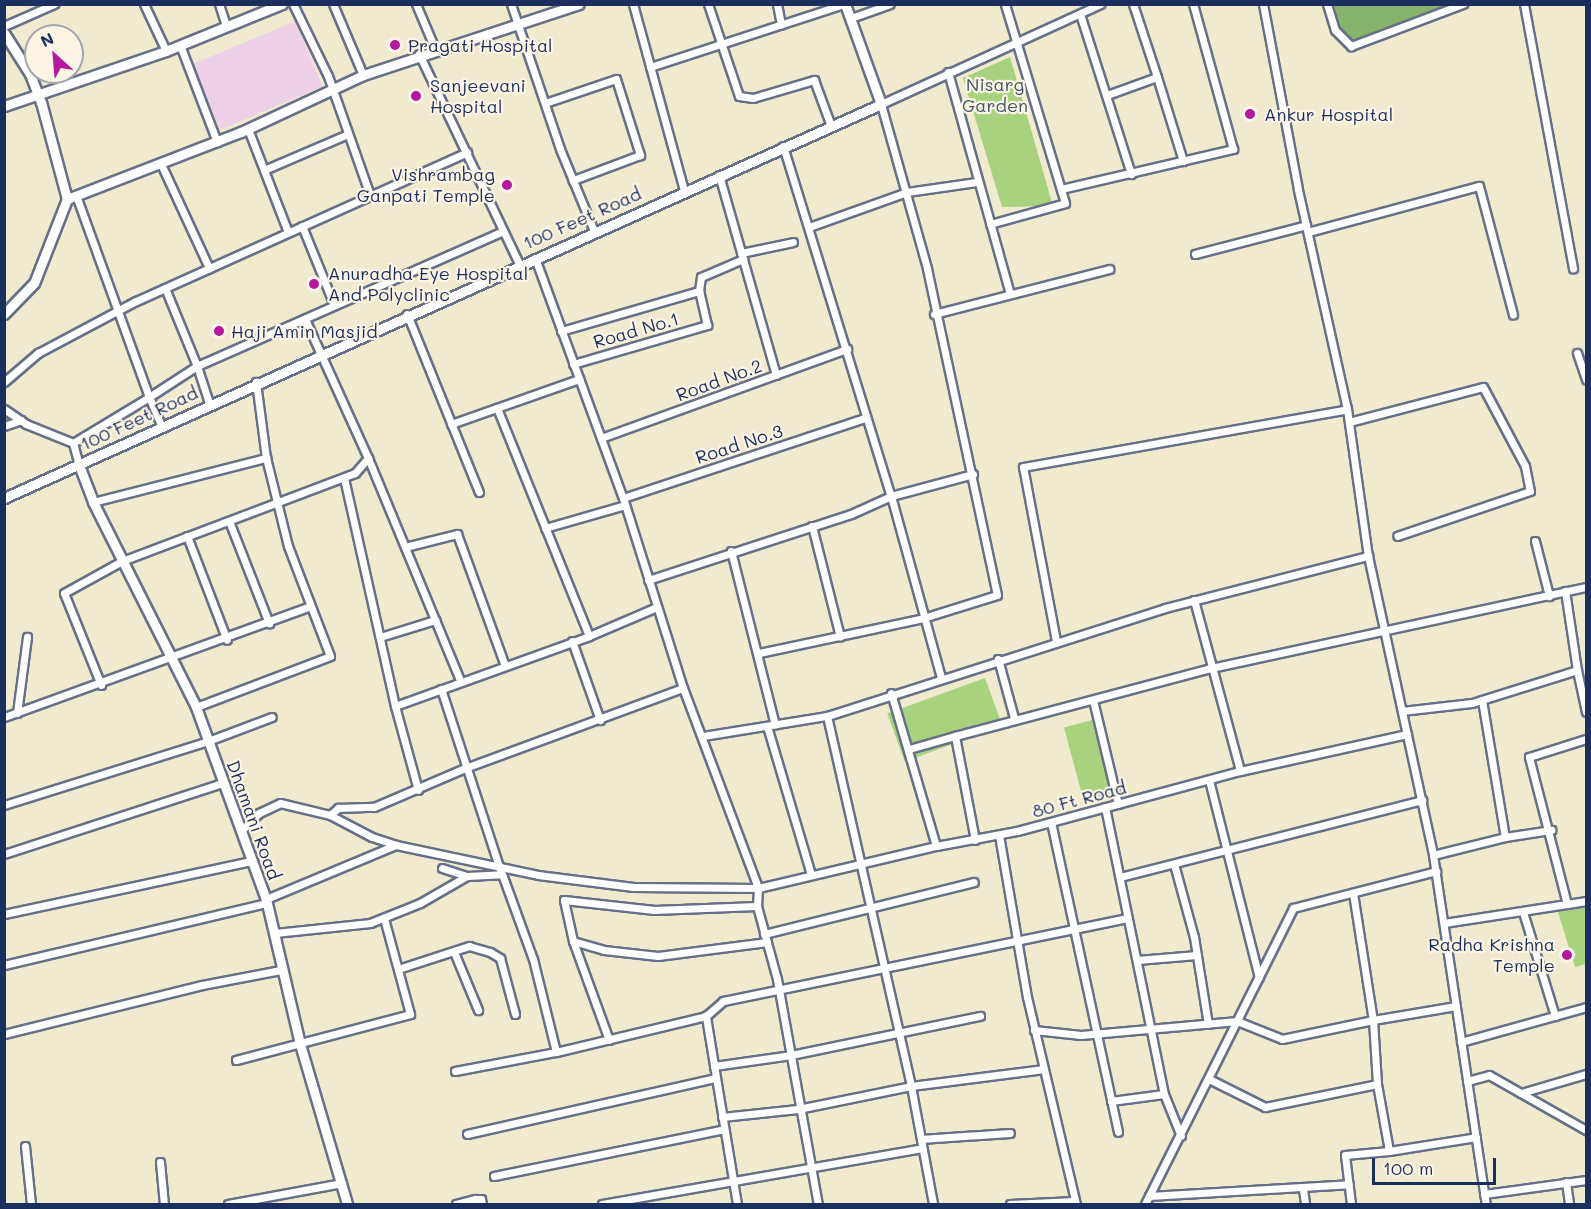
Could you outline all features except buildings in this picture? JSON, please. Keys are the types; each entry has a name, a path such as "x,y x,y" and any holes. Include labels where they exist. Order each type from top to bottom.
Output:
{"main road":[{"path":"4,106 166,51 282,4"},
{"path":"66,199 78,198 217,142 363,75 419,54 579,4"},
{"path":"844,4 881,104"},
{"path":"4,33 30,74 39,96 66,199 34,283 4,315"},
{"name":"100 Feet Road","path":"4,498 407,314 881,104"},
{"name":"Dhamani Road","path":"79,465 93,502 196,707 266,901 300,1044 348,1204"}],"street":[{"path":"4,26 54,4"},
{"path":"144,4 166,51"},
{"path":"219,4 226,25"},
{"path":"293,4 332,90 370,195"},
{"path":"333,4 363,75"},
{"path":"416,4 435,49"},
{"path":"511,4 573,180 594,231"},
{"path":"633,4 684,191"},
{"path":"708,4 739,96 753,98 814,80 831,126"},
{"path":"777,4 782,25"},
{"path":"650,67 844,4"},
{"path":"851,18 890,4"},
{"path":"990,224 1065,203 1019,41 1005,4"},
{"path":"759,652 923,618 997,596 973,474 934,314 927,268 881,104 1100,4"},
{"path":"1133,4 1183,161"},
{"path":"1061,189 1233,149 1192,4"},
{"path":"1263,4 1307,229 1347,409 1368,556 1436,871 1486,1204"},
{"path":"1327,4 1335,30 1351,46 1463,4"},
{"path":"1524,4 1573,267"},
{"path":"1080,14 1131,174"},
{"path":"180,45 217,142"},
{"path":"419,54 519,264"},
{"path":"948,72 976,182 1010,294"},
{"path":"1107,95 1157,77"},
{"path":"545,103 616,79 640,155 573,180"},
{"path":"248,129 288,232"},
{"path":"264,170 348,134"},
{"path":"783,146 847,350 865,418 891,496 923,618 941,676"},
{"path":"4,382 38,353 120,310 466,152"},
{"path":"161,164 209,268"},
{"path":"719,175 776,375"},
{"path":"809,227 907,192 976,182"},
{"path":"1195,254 1479,186 1513,315"},
{"path":"78,198 161,425"},
{"path":"302,226 334,305"},
{"path":"73,443 197,366 503,231"},
{"path":"561,331 699,291 701,277 742,256 793,242"},
{"path":"535,258 624,501 682,688 703,736 758,888 757,906 779,990 798,1108 818,1204"},
{"path":"934,314 1109,269"},
{"path":"165,288 197,366 209,403"},
{"name":"Road No.1","path":"573,364 707,325 699,291"},
{"path":"407,314 479,492"},
{"path":"304,319 368,458 460,680"},
{"name":"Road No.2","path":"601,438 847,350"},
{"path":"1577,353 1587,379"},
{"path":"451,424 579,380"},
{"path":"196,707 330,656 277,504 266,458 256,382"},
{"path":"1349,422 1484,387 1526,466 1530,490 1397,536"},
{"path":"496,408 589,636"},
{"path":"4,409 21,420 73,443"},
{"path":"1056,641 1023,468 1347,409"},
{"name":"Road No.3","path":"545,528 865,418"},
{"path":"4,426 21,420"},
{"path":"73,443 79,465"},
{"path":"93,502 266,458"},
{"path":"101,685 64,593 122,561 344,478 355,473 368,458"},
{"path":"648,580 812,526 891,496 973,474"},
{"path":"344,478 395,706 418,790"},
{"path":"229,521 269,623"},
{"path":"812,526 840,636"},
{"path":"405,548 457,534 505,666"},
{"path":"187,536 227,640"},
{"path":"1536,541 1549,596"},
{"path":"731,551 759,652 771,726 811,875"},
{"path":"703,736 827,716 941,676 1194,600 1368,556"},
{"path":"909,749 1014,718 1093,700 1211,668 1587,586"},
{"path":"1564,591 1577,670 1587,712"},
{"path":"1194,600 1240,771"},
{"path":"4,717 227,640 311,606"},
{"path":"395,706 460,680 589,636 657,607"},
{"path":"380,637 435,620"},
{"path":"16,713 27,637"},
{"path":"572,641 600,720"},
{"path":"998,659 1014,718"},
{"path":"1402,711 1482,700 1577,670"},
{"path":"441,688 465,768 533,959 556,1052"},
{"path":"241,831 259,813 280,803 330,815 338,808 374,807 465,768 682,688"},
{"path":"891,693 936,846"},
{"path":"1093,700 1118,804"},
{"path":"1482,700 1505,837"},
{"path":"827,716 882,968 911,1086 933,1204"},
{"path":"4,805 208,741 272,717"},
{"name":"80 Ft Road","path":"330,815 372,837 396,845 538,875 633,887 758,888 936,846 999,835 1240,771 1407,734"},
{"path":"955,736 975,840"},
{"path":"1567,904 1551,830 1529,757 1587,739"},
{"path":"1209,780 1259,977"},
{"path":"4,854 223,783"},
{"path":"1120,877 1422,800"},
{"path":"1105,807 1164,1094 1181,1136"},
{"path":"1051,822 1118,1132"},
{"path":"1433,855 1505,837 1551,830"},
{"path":"999,835 1034,1030 1076,1203 1010,1204"},
{"path":"4,965 266,901 396,845"},
{"path":"4,914 252,861"},
{"path":"1174,864 1197,955 1208,1024"},
{"path":"442,868 467,876 502,874"},
{"path":"1145,1204 1293,908 1436,871"},
{"path":"275,933 320,931 384,918 467,876"},
{"path":"764,934 870,910 974,882"},
{"path":"1353,893 1373,1020 1377,1084 1389,1151"},
{"path":"609,1040 573,941 564,900 654,910 757,906"},
{"path":"1444,923 1587,902"},
{"path":"1524,912 1555,1016"},
{"path":"236,1060 410,1014 384,918"},
{"path":"455,1071 556,1052 706,1016 723,1000 1128,918"},
{"path":"573,941 658,956 767,942"},
{"path":"398,969 470,946 500,958 515,1014"},
{"path":"454,952 478,1010"},
{"path":"1137,960 1197,955"},
{"path":"4,1034 202,985 281,970"},
{"path":"1034,1030 1097,1034 1238,1021 1282,1039 1456,1006"},
{"path":"1461,1042 1587,1007"},
{"path":"706,1016 737,1204"},
{"path":"714,1066 791,1054 980,1016"},
{"path":"722,1117 798,1108 911,1086 1044,1069"},
{"path":"1521,1093 1587,1074"},
{"path":"1467,1081 1489,1075 1587,1130"},
{"path":"466,1134 716,1078"},
{"path":"1209,1079 1265,1107 1377,1084"},
{"path":"1111,1101 1164,1094"},
{"path":"494,1176 724,1129"},
{"path":"921,1139 1010,1133"},
{"path":"1351,1204 1344,1155 1389,1151 1476,1137"},
{"path":"26,1146 31,1204"},
{"path":"603,1204 734,1179 922,1148"},
{"path":"160,1162 164,1204"},
{"path":"1484,1194 1587,1180"},
{"path":"1566,1182 1569,1204"},
{"path":"228,1204 342,1183"},
{"path":"1149,1196 1303,1189 1349,1184"},
{"path":"1303,1189 1305,1204"},
{"path":"456,1204 475,1198 481,1199 482,1204"}],"shaded area":[{"path":"295,21 323,86 221,130 193,64"}],"green space":[{"path":"1334,4 1449,5 1352,41 1339,27"},
{"name":"Nisarg Garden","path":"1010,57 1053,206 1002,207 963,78"},
{"path":"985,678 1002,726 905,761 887,714"},
{"path":"1092,720 1112,796 1084,804 1064,728"},
{"path":"1586,907 1586,964 1575,967 1558,912"}],"place":[{"name":"Pragati Hospital","path":"395,45"},
{"name":"Sanjeevani Hospital","path":"416,96"},
{"name":"Ankur Hospital","path":"1250,114"},
{"name":"Vishrambag Ganpati Temple","path":"507,185"},
{"name":"Anuradha Eye Hospital And Polyclinic","path":"314,284"},
{"name":"Haji Amin Masjid","path":"219,331"},
{"name":"Radha Krishna Temple","path":"1567,955"}]}
